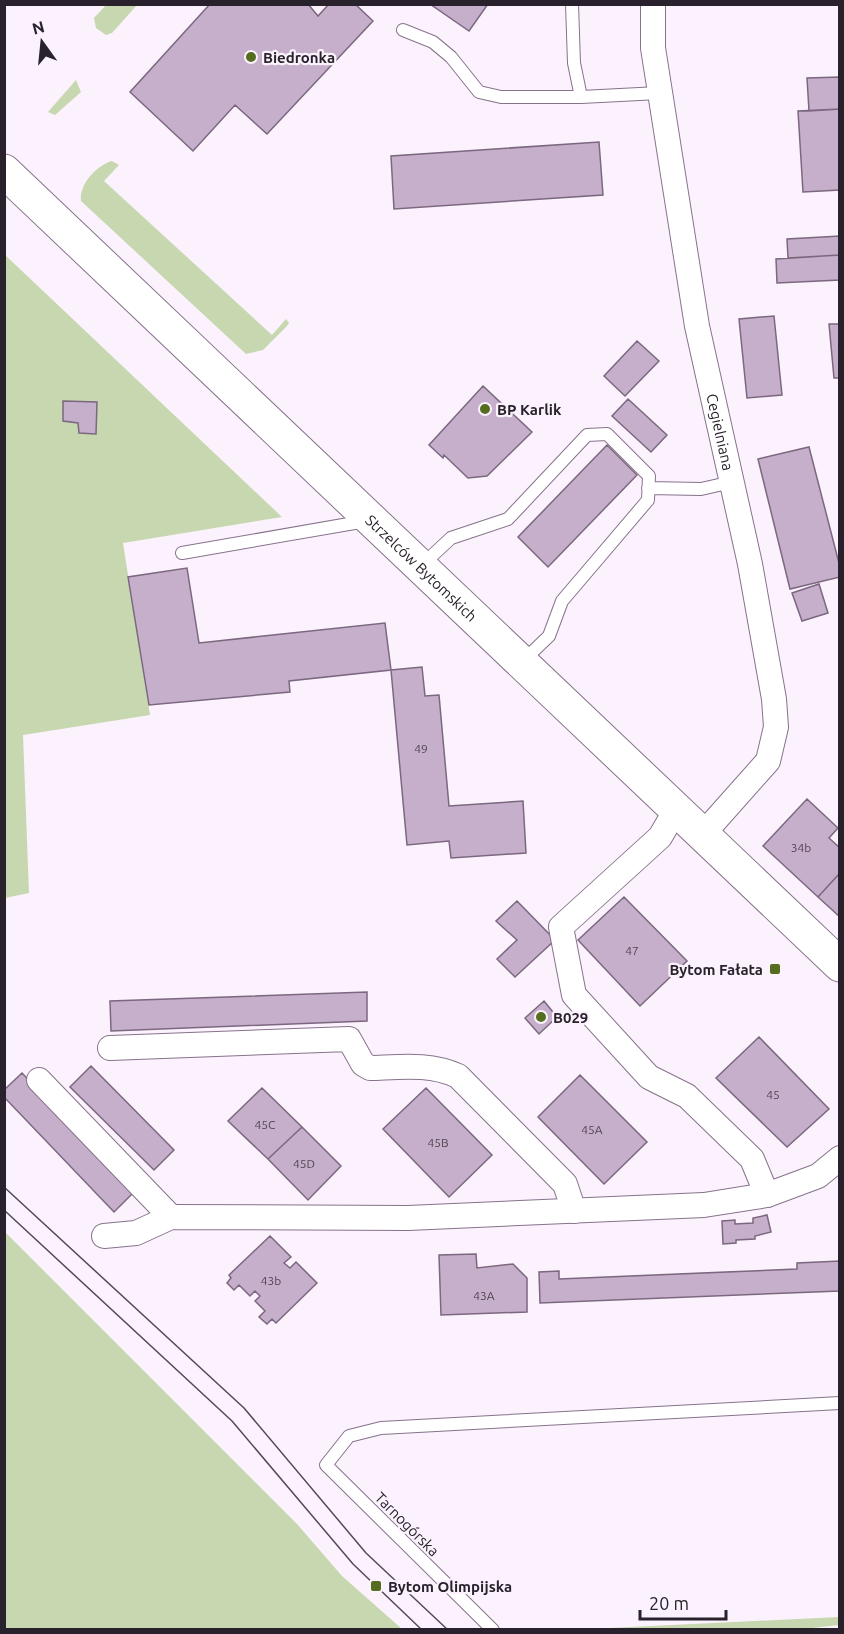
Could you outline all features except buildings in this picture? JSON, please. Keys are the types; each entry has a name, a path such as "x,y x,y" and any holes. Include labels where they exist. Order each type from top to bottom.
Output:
{"main road":[{"name":"Strzelców Bytomskich","path":"4,171 840,965"}],"street":[{"name":"Cegielniana","path":"652,4 653,48 659,93 698,326 754,587 774,699 776,727 768,761 704,834"},
{"path":"677,808 655,842 561,927 574,995 649,1077 687,1096 752,1159 767,1195"},
{"path":"110,1048 349,1039 363,1064 370,1068 423,1066 444,1069 458,1076 565,1184 574,1211"},
{"path":"39,1080 171,1217"},
{"path":"104,1236 136,1233 171,1217 408,1218 704,1205 767,1195 818,1176 840,1158"}],"lane":[{"path":"572,4 574,63 581,97"},
{"path":"403,30 433,42 451,57 478,92 501,97 581,97 659,93"},
{"path":"420,566 451,538 508,519 587,435 608,434 649,476 648,500 562,601 549,636 522,662"},
{"path":"648,488 701,489 732,482"},
{"path":"182,553 370,520"},
{"name":"Tarnogórska","path":"493,1629 326,1465 349,1436 381,1428 840,1403"}],"green space":[{"path":"106,5 137,5 112,33 106,35 96,28 94,18"},
{"path":"76,80 81,92 55,115 48,112"},
{"path":"112,161 119,165 104,181 272,335 286,319 289,323 287,326 263,350 246,354 81,201 83,188 90,176"},
{"path":"4,254 282,517 123,543 150,715 23,735 29,893 5,898"},
{"path":"4,1231 297,1524 342,1576 402,1629 5,1629"},
{"path":"839,1617 839,1625 794,1630 590,1629"}],"tram line":[{"path":"4,1187 244,1408 366,1553 448,1630"},
{"path":"4,1210 232,1421 353,1564 422,1630"}],"place":[{"name":"Biedronka","path":"251,57"},
{"name":"BP Karlik","path":"485,409"},
{"name":"Bytom Fałata","path":"775,969"},
{"name":"B029","path":"541,1017"},
{"name":"Bytom Olimpijska","path":"376,1586"}]}
